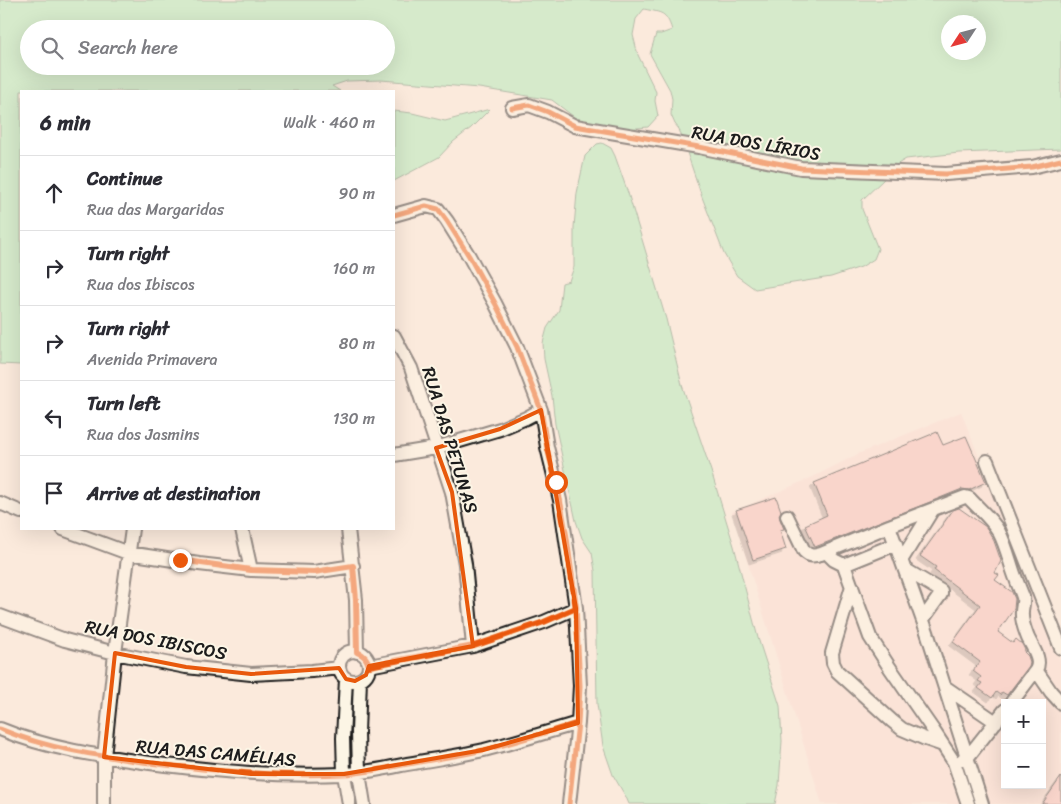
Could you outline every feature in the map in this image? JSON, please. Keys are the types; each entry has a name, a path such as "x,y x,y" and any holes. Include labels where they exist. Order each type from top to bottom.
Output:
{"street":[{"name":"RUA DOS LÍRIOS","path":"512,108 529,105 548,112 575,126 699,147 801,168 946,174 1032,167 1061,160"},
{"path":"395,215 426,206 438,209 447,221 495,304 517,347 541,410 547,447 560,500 576,608 580,686 569,804"},
{"name":"RUA DAS PETUNAS","path":"395,338 412,368 436,448 452,492 465,564 474,646"},
{"path":"395,455 436,448 500,429 541,410"},
{"path":"987,461 1061,648"},
{"path":"787,516 804,551 808,555 817,556 966,497 986,515 998,531 1022,595 1022,619 1039,662 1036,670 1013,699"},
{"path":"0,503 20,512"},
{"path":"904,565 933,509"},
{"path":"890,526 923,619 982,804"},
{"path":"66,530 128,553 199,564 251,570 314,572 353,566"},
{"path":"104,804 104,757 115,653 132,530"},
{"path":"242,530 251,570"},
{"path":"348,530 356,600 357,652"},
{"path":"844,565 896,544"},
{"path":"826,552 834,560 844,565 870,637 954,762 968,804"},
{"path":"904,565 942,592 923,619"},
{"path":"852,586 832,654 837,671 902,729 943,745"},
{"path":"369,666 474,646 544,622 576,608"},
{"name":"RUA DOS IBISCOS","path":"0,616 65,640 186,668 251,674 312,671 343,673"},
{"path":"343,673 355,681 360,680 366,675 369,666 368,660 357,652 348,652 340,662 343,673 344,774 349,804"},
{"path":"1036,670 1061,703"},
{"path":"360,680 359,772 364,804"},
{"path":"945,687 996,722"},
{"path":"954,762 967,758 1001,715"},
{"name":"RUA DAS CAMÉLIAS","path":"0,729 58,748 104,757 203,770 251,774 344,774 483,750 578,723"}],"highlighted area":[{"path":"541,410 576,608 578,723 483,750 344,774 251,774 104,757 115,653 186,667 251,674 339,668 346,679 355,681 366,675 369,666 473,646 452,492 436,448 500,429"}],"shaded area":[{"path":"961,412 1061,662 1061,804 822,804 732,512 813,477 858,454"}],"green space":[{"path":"0,0 1061,0 1061,149 959,153 906,159 891,168 885,178 862,200 862,209 878,249 874,259 861,267 831,277 755,289 737,276 724,254 679,129 671,115 672,99 670,90 650,54 656,34 672,30 668,19 659,12 644,9 636,19 633,35 638,55 656,92 655,101 658,116 648,127 626,129 589,127 552,100 479,88 381,80 347,81 332,86 338,90 20,90 20,365 0,364"},
{"path":"490,109 439,157 395,180 395,111 445,121"},
{"path":"602,143 611,148 628,193 666,319 682,385 734,546 758,638 780,706 782,741 779,785 775,804 629,804 613,775 603,746 597,704 595,571 592,553 582,538 576,521 555,424 543,343 547,328 559,310 562,283 569,281 574,267 574,227 577,193 585,156 597,144"}],"building":[{"path":"937,432 943,445 966,436 986,482 969,490 962,489 815,547 805,525 827,515 814,483"},
{"path":"776,497 784,529 780,530 786,549 753,560 736,510"},
{"path":"959,508 986,527 994,541 1001,561 995,573 999,575 995,580 1012,592 1015,599 1014,609 998,632 1013,643 1016,639 1022,644 1030,662 1007,695 1002,692 1000,695 996,692 992,698 978,688 982,683 978,681 981,677 973,671 980,662 953,642 980,605 934,570 936,567 920,556 953,510"},
{"path":"1061,777 1061,804 1042,804"}],"cycle path":[{"path":"512,108 529,105 548,112 575,126 699,147 801,168 946,174 1032,167 1061,160"},
{"path":"395,215 426,206 438,209 447,221 469,256 517,347 541,410 547,447 560,500 576,608 580,686 569,804"},
{"path":"0,729 55,747 131,760 222,771 319,775 365,772 474,752 578,723"}],"route":[{"path":"180,560 251,570 314,572 353,566 357,652 365,656 369,666 474,646 544,622 576,608 566,535 556,482"}]}
